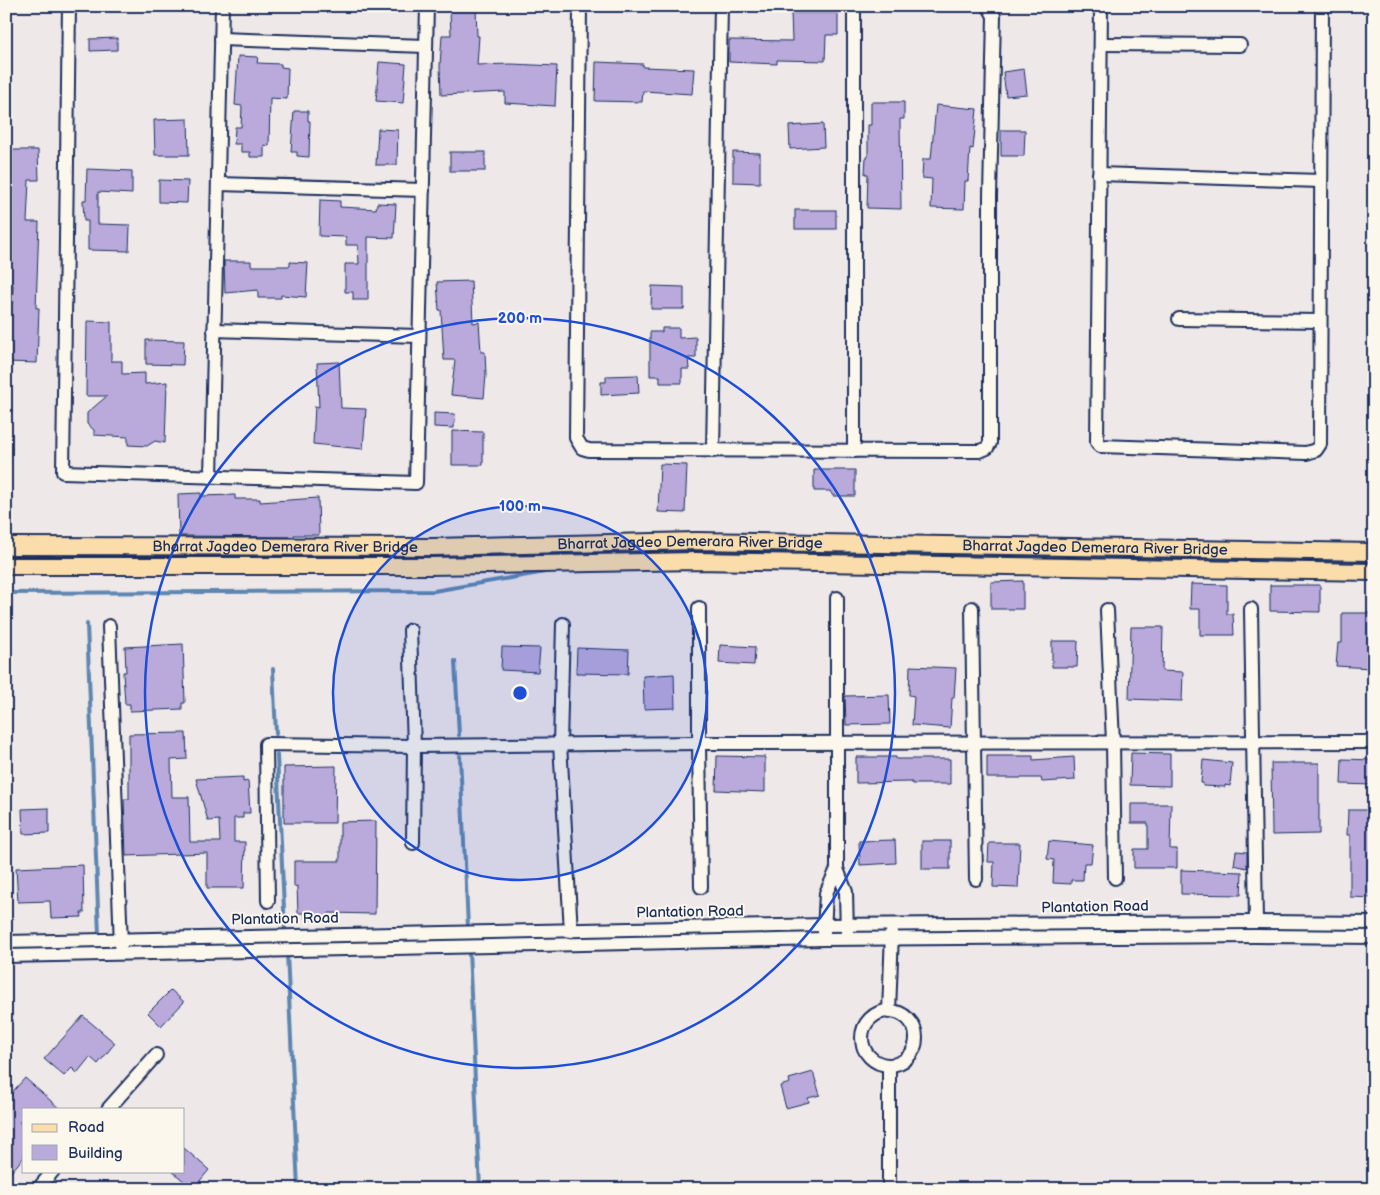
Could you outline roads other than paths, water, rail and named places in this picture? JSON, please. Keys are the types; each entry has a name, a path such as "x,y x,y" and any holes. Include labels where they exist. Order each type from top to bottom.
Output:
{"main road":[{"name":"Bharrat Jagdeo Demerara River Bridge","path":"6,546 433,546 696,541 1374,552"},
{"name":"Bharrat Jagdeo Demerara River Bridge","path":"6,566 432,566 646,561 1374,572"}],"street":[{"path":"70,6 63,472 416,483 427,6"},
{"path":"211,477 222,6"},
{"path":"580,6 576,438 582,448 589,450 714,451 980,451 987,448 990,443 990,206 994,16 987,6"},
{"path":"714,451 721,6"},
{"path":"854,6 854,451"},
{"path":"1101,6 1097,442 1100,446 1306,453 1316,450 1320,444 1322,6"},
{"path":"221,39 426,46"},
{"path":"1101,44 1240,45"},
{"path":"1099,174 1321,181"},
{"path":"218,184 423,190"},
{"path":"1179,319 1320,321"},
{"path":"214,330 419,336"},
{"path":"837,598 837,869 846,892 847,939"},
{"path":"699,608 701,887"},
{"path":"972,608 976,879"},
{"path":"1251,609 1256,922"},
{"path":"1107,610 1113,742 1115,878"},
{"path":"563,624 560,744 571,931"},
{"path":"109,626 121,952"},
{"path":"410,630 414,746 413,843"},
{"path":"268,901 266,744 414,746 699,743 1374,742"},
{"path":"824,939 826,893 837,869"},
{"name":"Plantation Road","path":"6,942 121,938 824,925 1374,923"},
{"path":"889,1012 892,926"},
{"name":"Plantation Road","path":"6,956 121,952 824,939 1374,937"},
{"path":"882,1012 896,1012 908,1020 915,1032 916,1038 915,1045 908,1057 896,1064 889,1065 882,1064 870,1057 863,1045 862,1038 863,1031 870,1019 882,1012"},
{"path":"109,1108 156,1055"},
{"path":"889,1065 889,1189"},
{"path":"38,1189 53,1172"}],"waterway":[{"path":"646,554 660,552 1374,561"},
{"path":"6,593 434,591 551,571"},
{"path":"87,624 99,935"},
{"path":"455,661 459,735"},
{"path":"273,669 276,734"},
{"path":"277,755 285,931"},
{"path":"460,756 468,927"},
{"path":"469,950 480,1189"},
{"path":"287,953 298,1189"}]}
